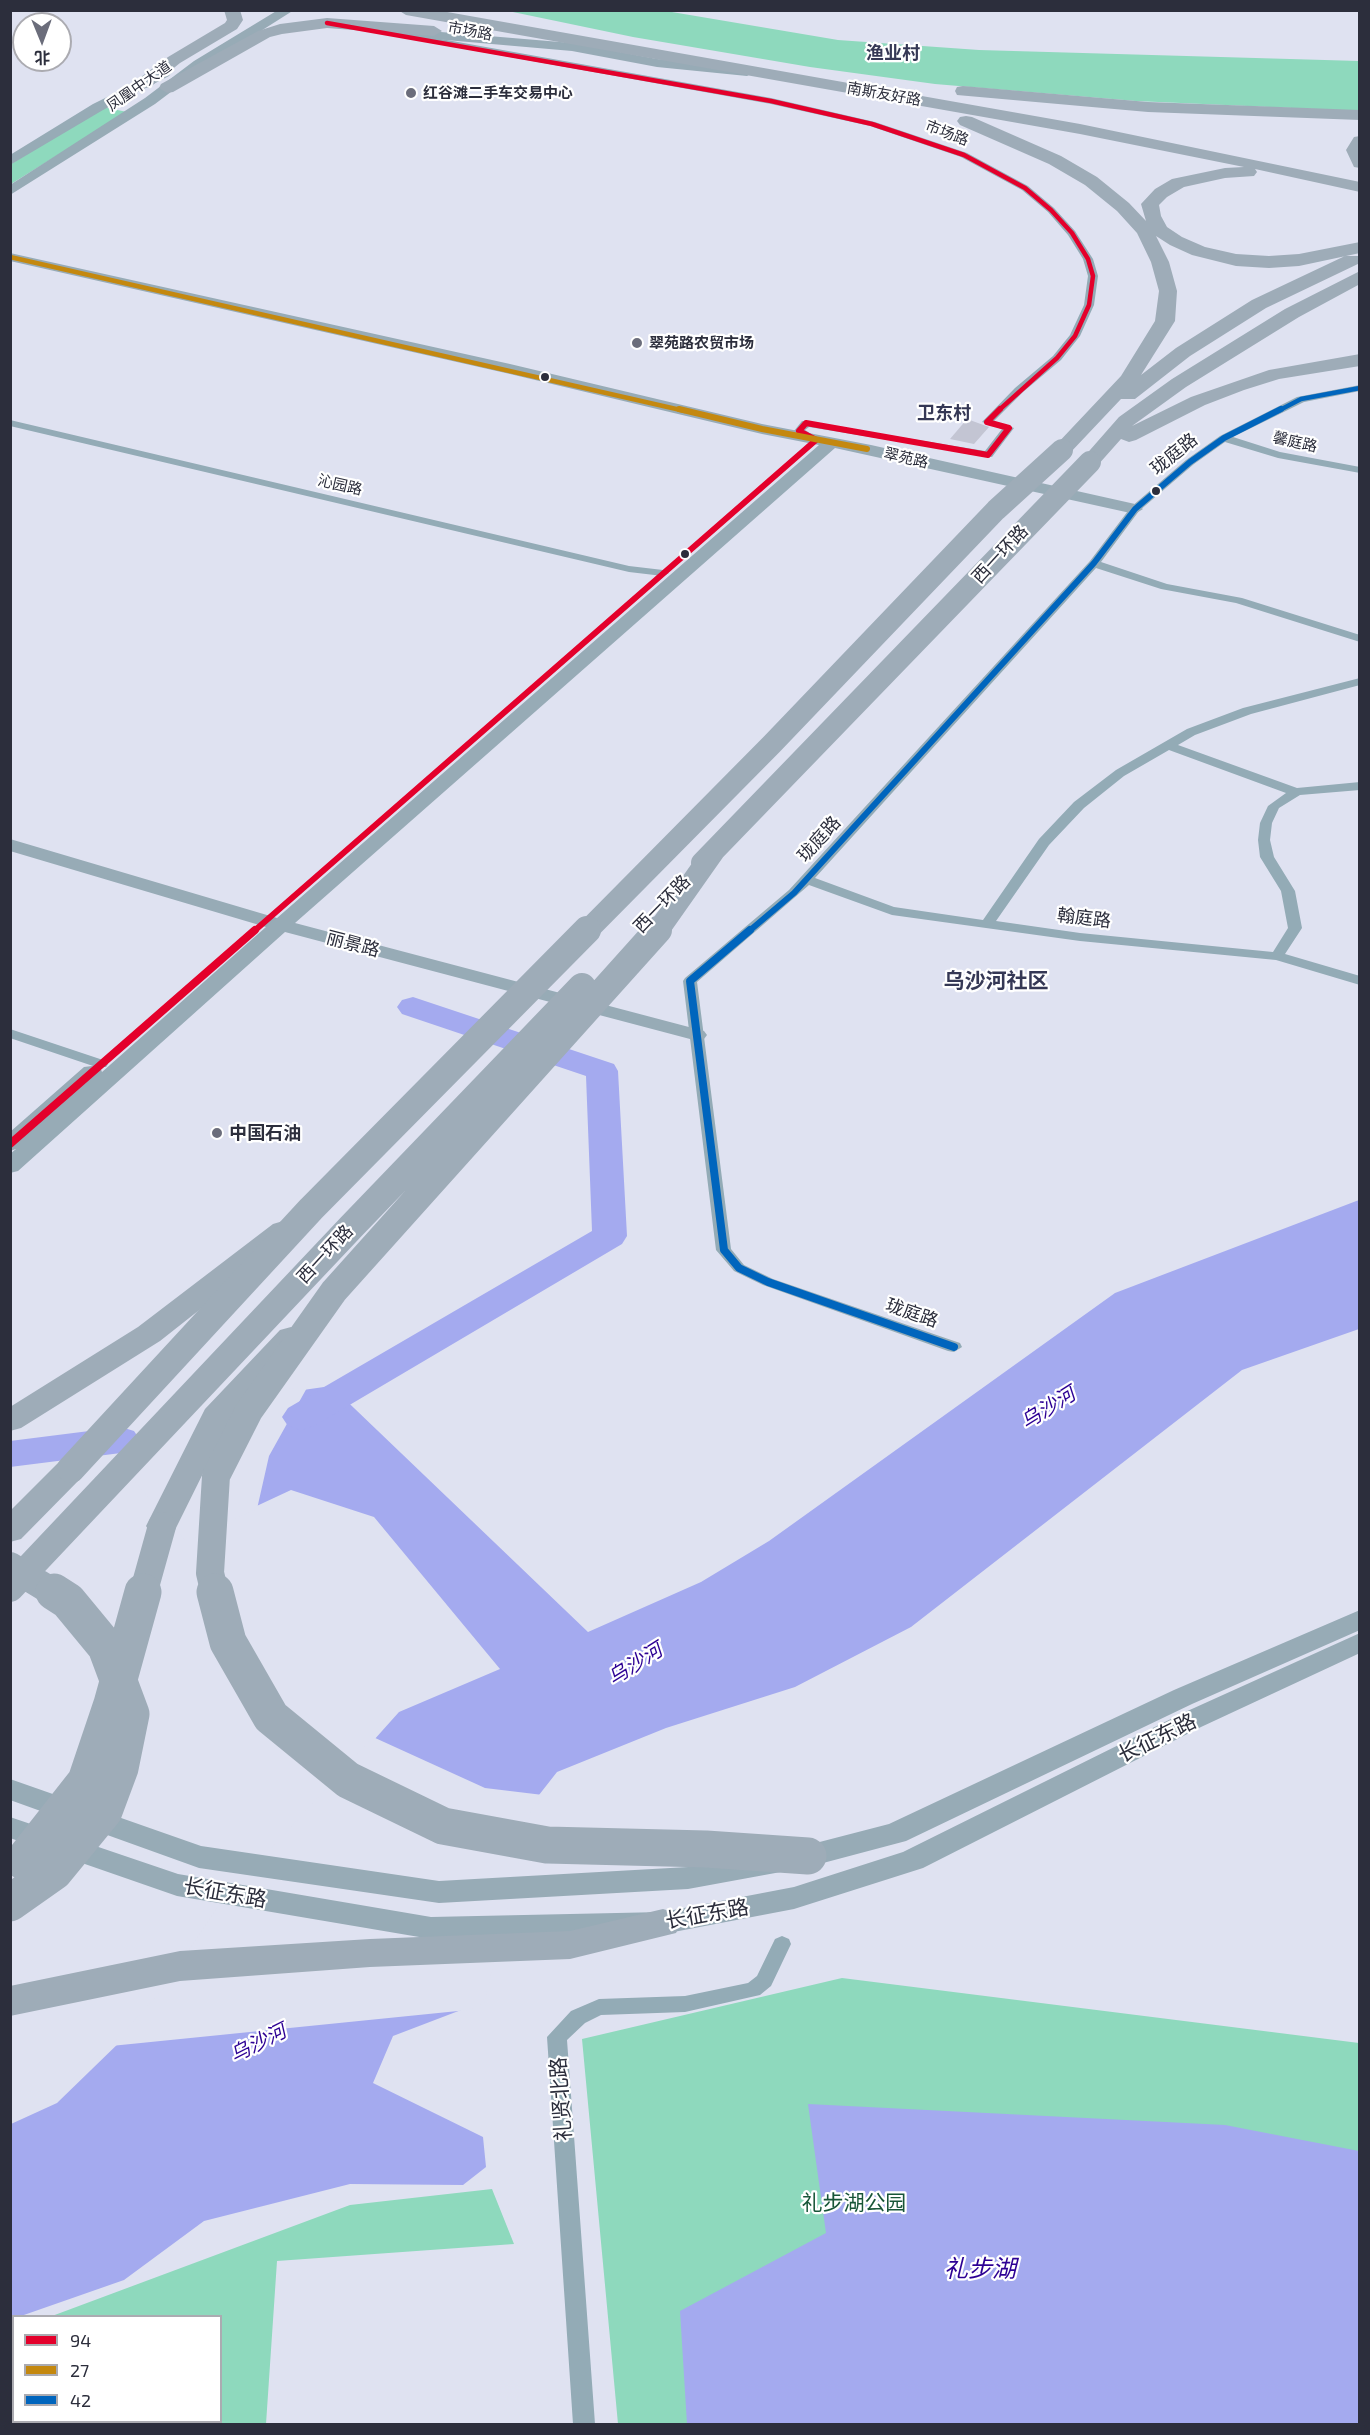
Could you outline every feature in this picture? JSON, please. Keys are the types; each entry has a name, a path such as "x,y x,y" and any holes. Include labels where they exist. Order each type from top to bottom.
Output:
{"highway":[{"path":"143,84 174,60 231,26 235,20 232,10"},
{"name":"南斯友好路","path":"406,10 760,72 816,78 1226,148 1359,178"},
{"name":"南斯友好路","path":"452,10 1080,129 1359,188"},
{"path":"167,88 212,66 264,34 300,25 327,23 355,23 648,53"},
{"path":"816,78 1148,107 1359,115"},
{"path":"816,78 916,106 1010,139 1055,160 1091,181 1123,207 1145,231 1160,262 1168,291 1165,321 1129,379 1062,450"},
{"path":"1359,141 1355,150 1359,163"},
{"path":"1295,173 1225,173 1178,183 1161,193 1150,204 1152,216 1160,230 1176,241 1199,251 1236,260 1269,262 1299,260 1359,247"},
{"name":"西一环路","path":"10,1531 311,1209 772,744 996,510 1062,450 1183,352 1259,304 1359,256"},
{"name":"西一环路","path":"10,1588 351,1227 1090,462 1126,421 1179,382 1359,276"},
{"path":"1090,462 1138,430 1208,398 1276,374 1359,360"},
{"path":"10,1868 24,1861 86,1781 112,1704 162,1526 216,1416 334,1291 655,934 714,851"},
{"path":"10,1421 148,1334 236,1264 311,1209"},
{"path":"334,1291 249,1411 216,1476 210,1573 228,1642 271,1717 348,1780 443,1826 547,1845 706,1849 808,1856"},
{"path":"10,1566 68,1601 106,1647 131,1714 120,1768 104,1811 54,1872 10,1903"},
{"path":"10,2001 180,1966 370,1953 570,1945 663,1923"}],"main road":[{"name":"凤凰中大道","path":"10,161 98,107 143,84 271,10"},
{"name":"凤凰中大道","path":"10,191 200,64 288,10"},
{"path":"382,31 572,47 657,63 713,70 760,72"},
{"name":"翠苑路","path":"10,257 762,429 819,445"},
{"name":"翠苑路","path":"10,267 1131,514"},
{"path":"10,1166 280,917 663,573 819,445"},
{"path":"10,1144 101,1064 280,917 819,445"},
{"name":"丽景路","path":"10,832 280,917"},
{"name":"丽景路","path":"10,845 696,1027"},
{"name":"长征东路","path":"10,1789 199,1857 439,1892 688,1878 808,1856 896,1833 1183,1696 1359,1619"},
{"name":"长征东路","path":"10,1827 177,1885 431,1928 663,1923 794,1898 913,1860 1192,1720 1359,1642"}],"street":[{"name":"市场路","path":"327,23 760,99 872,124 925,140 982,165 1025,189 1051,210 1072,233 1088,259 1093,276 1089,305 1075,336 1057,358 1018,390 987,422 1009,428 988,455 806,423 799,431 819,445"},
{"name":"珑庭路","path":"954,1347 768,1282 740,1268 724,1250 690,981 794,893 1094,563 1131,514 1190,462 1224,438 1301,399 1359,388"},
{"name":"沁园路","path":"10,423 629,569 663,573"},
{"name":"馨庭路","path":"1224,438 1278,455 1359,471"},
{"path":"1094,563 1165,587 1238,600 1359,639"},
{"path":"987,924 1044,842 1079,805 1120,773 1191,732 1247,711 1359,681"},
{"path":"1168,745 1296,792 1359,786"},
{"path":"1277,956 1295,928 1288,891 1267,857 1264,840 1266,822 1274,806 1296,792"},
{"name":"翰庭路","path":"806,879 892,911 1080,937 1277,956 1359,981"},
{"path":"10,1033 101,1064"},
{"name":"礼贤北路","path":"584,2424 557,2037 578,2016 599,2007 686,2004 753,1990 764,1981 782,1944"}],"green space":[{"path":"508,11 666,11 838,40 979,50 1359,61 1359,111 1136,101 935,84 810,67 633,37"},
{"path":"103,107 127,112 11,184 11,164"},
{"name":"礼步湖公园","path":"842,1978 1359,2043 1359,2424 618,2424 582,2039"},
{"path":"492,2189 514,2244 277,2261 266,2424 11,2424 10,2332 12,2331 12,2423 222,2423 222,2315 55,2315 350,2205"}],"water":[{"name":"乌沙河","path":"1359,1200 1359,1329 1242,1370 911,1627 795,1687 666,1728 557,1772 528,1809 482,2002 393,2036 373,2083 483,2137 486,2167 463,2185 350,2184 204,2221 124,2280 24,2315 12,2315 11,2346 11,2124 57,2103 125,2037 305,1817 399,1712 500,1669 374,1517 291,1490 188,1538 86,1421 331,1386 588,1632 701,1582 769,1541 1115,1293"},
{"name":"礼步湖","path":"808,2104 1225,2125 1359,2151 1359,2424 687,2424 680,2311 826,2233"}],"pier":[{"path":"308,1386 269,1456 257,1509 189,1540 185,1540 83,1421 86,1418"},
{"path":"373,1737 485,1788 543,1795 531,1811 484,2003 468,2010 111,2046 163,1989 217,1908"}],"building":[{"path":"967,419 989,427 974,444 950,439"}],"waterway":[{"path":"301,1417 610,1236 602,1071 413,1007"},
{"path":"10,1454 121,1440"}],"transit line":[{"name":"94","path":"10,1144 816,440 799,431 806,423 988,455 1009,428 987,422 1019,390 1057,358 1075,336 1089,305 1093,276 1088,259 1072,233 1051,210 1025,188 964,155 925,140 872,124 771,101 327,23"},
{"name":"27","path":"10,257 510,369 762,429 867,449"},
{"name":"42","path":"954,1347 768,1282 739,1268 724,1250 690,981 794,893 1094,563 1135,509 1190,462 1224,438 1301,399 1360,388"}],"place":[{"name":"红谷滩二手车交易中心","path":"411,93"},
{"name":"翠苑路农贸市场","path":"637,343"},
{"name":"中国石油","path":"217,1133"}],"district":[{"name":"渔业村","path":"893,53"},
{"name":"卫东村","path":"944,413"},
{"name":"乌沙河社区","path":"996,981"}]}
